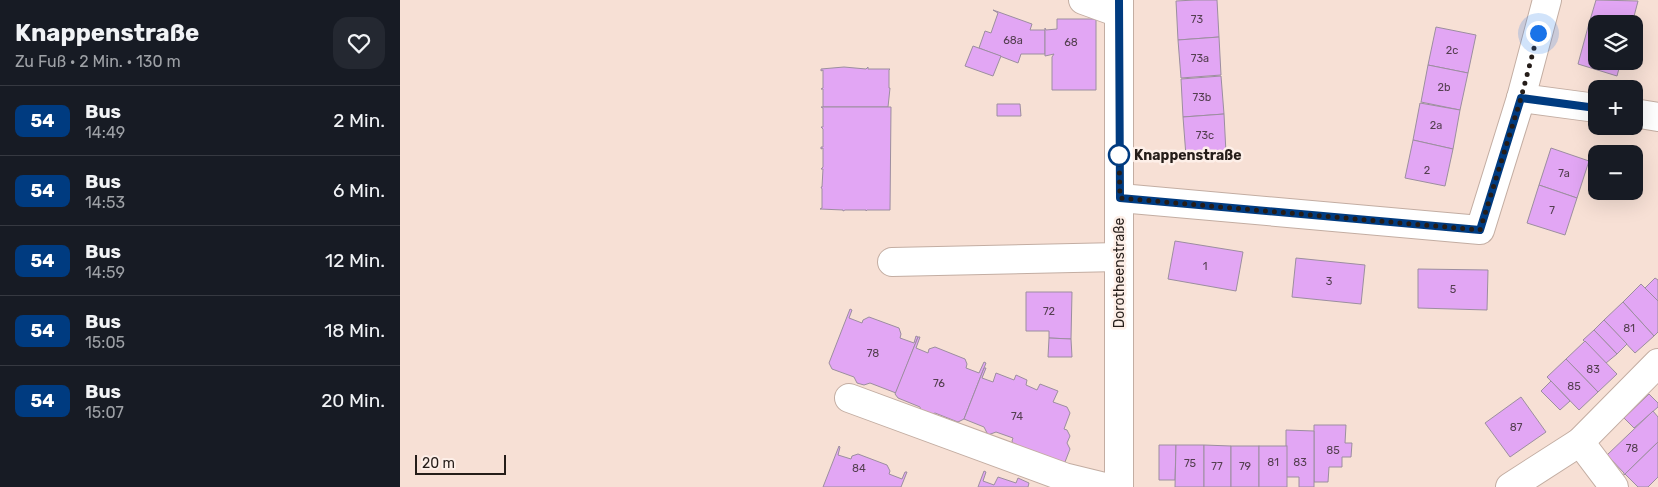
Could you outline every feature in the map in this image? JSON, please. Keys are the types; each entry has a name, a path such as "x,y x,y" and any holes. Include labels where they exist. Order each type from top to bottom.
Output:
{"street":[{"path":"1083,0 1119,6"},
{"path":"1120,198 1480,230 1521,98 1547,0"},
{"name":"Dorotheenstraße","path":"1119,6 1119,487"},
{"path":"1521,98 1588,107"},
{"path":"1643,114 1658,117"},
{"path":"892,262 1120,257"},
{"path":"1510,487 1580,442 1658,363"},
{"path":"848,398 1064,477 1105,487"},
{"path":"1580,442 1614,487"}],"building":[{"path":"1217,0 1219,37 1178,40 1176,1"},
{"path":"1596,0 1638,1 1634,15 1592,15"},
{"path":"993,10 1032,24 1030,30 1045,30 1045,54 1021,54 1018,63 979,48 985,31 991,33 998,13"},
{"path":"1057,19 1096,19 1096,90 1052,90 1052,57 1054,54 1045,56 1045,28 1046,30 1057,29"},
{"path":"1436,27 1476,35 1468,73 1428,65"},
{"path":"1588,27 1588,67 1578,64"},
{"path":"1219,37 1221,75 1181,78 1178,40"},
{"path":"973,46 1001,56 993,76 965,66"},
{"path":"1428,65 1468,73 1460,110 1421,102"},
{"path":"844,67 890,69 888,107 823,107 823,89 821,89 823,88 823,70 821,71 821,69"},
{"path":"1598,70 1619,70 1617,76"},
{"path":"1221,76 1224,114 1183,117 1181,79"},
{"path":"1420,103 1460,110 1453,149 1413,140"},
{"path":"997,104 1020,104 1021,116 997,116"},
{"path":"821,107 891,107 890,210 843,211 820,209 822,208 821,187 823,169 821,169 823,167 823,148 821,149 821,147 823,147 823,129 821,127 823,127 823,108"},
{"path":"1224,114 1226,153 1186,156 1183,117"},
{"path":"1413,140 1453,149 1445,186 1405,178"},
{"path":"1551,148 1588,161 1577,198 1539,185"},
{"path":"1539,185 1577,198 1565,235 1527,223"},
{"path":"1175,241 1243,252 1236,291 1168,279"},
{"path":"1296,258 1365,265 1361,304 1292,297"},
{"path":"1418,269 1488,270 1487,310 1418,308"},
{"path":"1655,278 1658,280 1658,301 1645,288"},
{"path":"1641,284 1658,301 1658,332 1654,336 1623,302"},
{"path":"1026,292 1072,292 1071,339 1049,338 1049,331 1026,331"},
{"path":"1623,302 1654,336 1635,353 1604,320"},
{"path":"850,309 852,310 849,318 862,323 863,320 869,317 899,328 900,338 914,343 916,336 918,337 896,393 870,383 864,385 857,383 854,377 832,369 829,363"},
{"path":"1604,320 1627,344 1617,354 1594,330"},
{"path":"1594,330 1617,354 1606,363 1583,340"},
{"path":"918,337 920,337 916,348 928,353 929,349 935,347 965,359 966,368 979,373 984,362 986,363 964,419 958,422 935,413 930,415 922,413 920,407 898,398 895,394"},
{"path":"1049,338 1071,339 1072,357 1048,357"},
{"path":"1585,341 1617,374 1598,392 1566,359"},
{"path":"1566,359 1598,392 1579,410 1547,377"},
{"path":"984,368 986,368 982,378 993,382 996,373 1014,380 1016,375 1027,380 1026,385 1037,390 1040,384 1058,391 1053,402 1067,407 1070,413 1064,429 1067,430 1070,436 1067,443 1070,449 1065,462 1059,465 1015,448 1012,441 1013,438 996,432 988,435 984,427 964,419"},
{"path":"1551,381 1570,401 1560,410 1541,391"},
{"path":"1649,394 1658,403 1658,407 1634,428 1624,418"},
{"path":"1521,397 1546,432 1510,457 1485,423"},
{"path":"1653,411 1658,417 1658,442 1624,475 1607,455"},
{"path":"1314,425 1346,425 1345,443 1352,443 1351,457 1342,457 1342,467 1329,467 1328,482 1314,482"},
{"path":"1286,430 1314,431 1314,487 1299,487 1299,477 1286,477"},
{"path":"1658,442 1658,477 1648,487 1638,487 1625,474"},
{"path":"1159,445 1176,445 1175,480 1159,480"},
{"path":"1176,445 1204,445 1204,487 1175,487"},
{"path":"1204,445 1231,446 1231,487 1204,487"},
{"path":"839,446 838,455 851,459 852,456 858,454 887,465 890,471 889,474 902,479 905,472 907,472 901,487 823,487"},
{"path":"1231,446 1259,446 1259,487 1231,487"},
{"path":"1259,446 1287,446 1287,487 1259,487"},
{"path":"984,471 986,472 983,481 994,485 998,477 1016,483 1018,478 1029,483 1028,487 978,487"}],"bus line":[{"name":"54","path":"1119,0 1120,198 1480,230 1521,98 1588,107"}],"place":[{"name":"Knappenstraße","path":"1119,155"}],"route":[{"path":"1119,155 1120,198 1480,230 1521,98 1538,33"}]}
